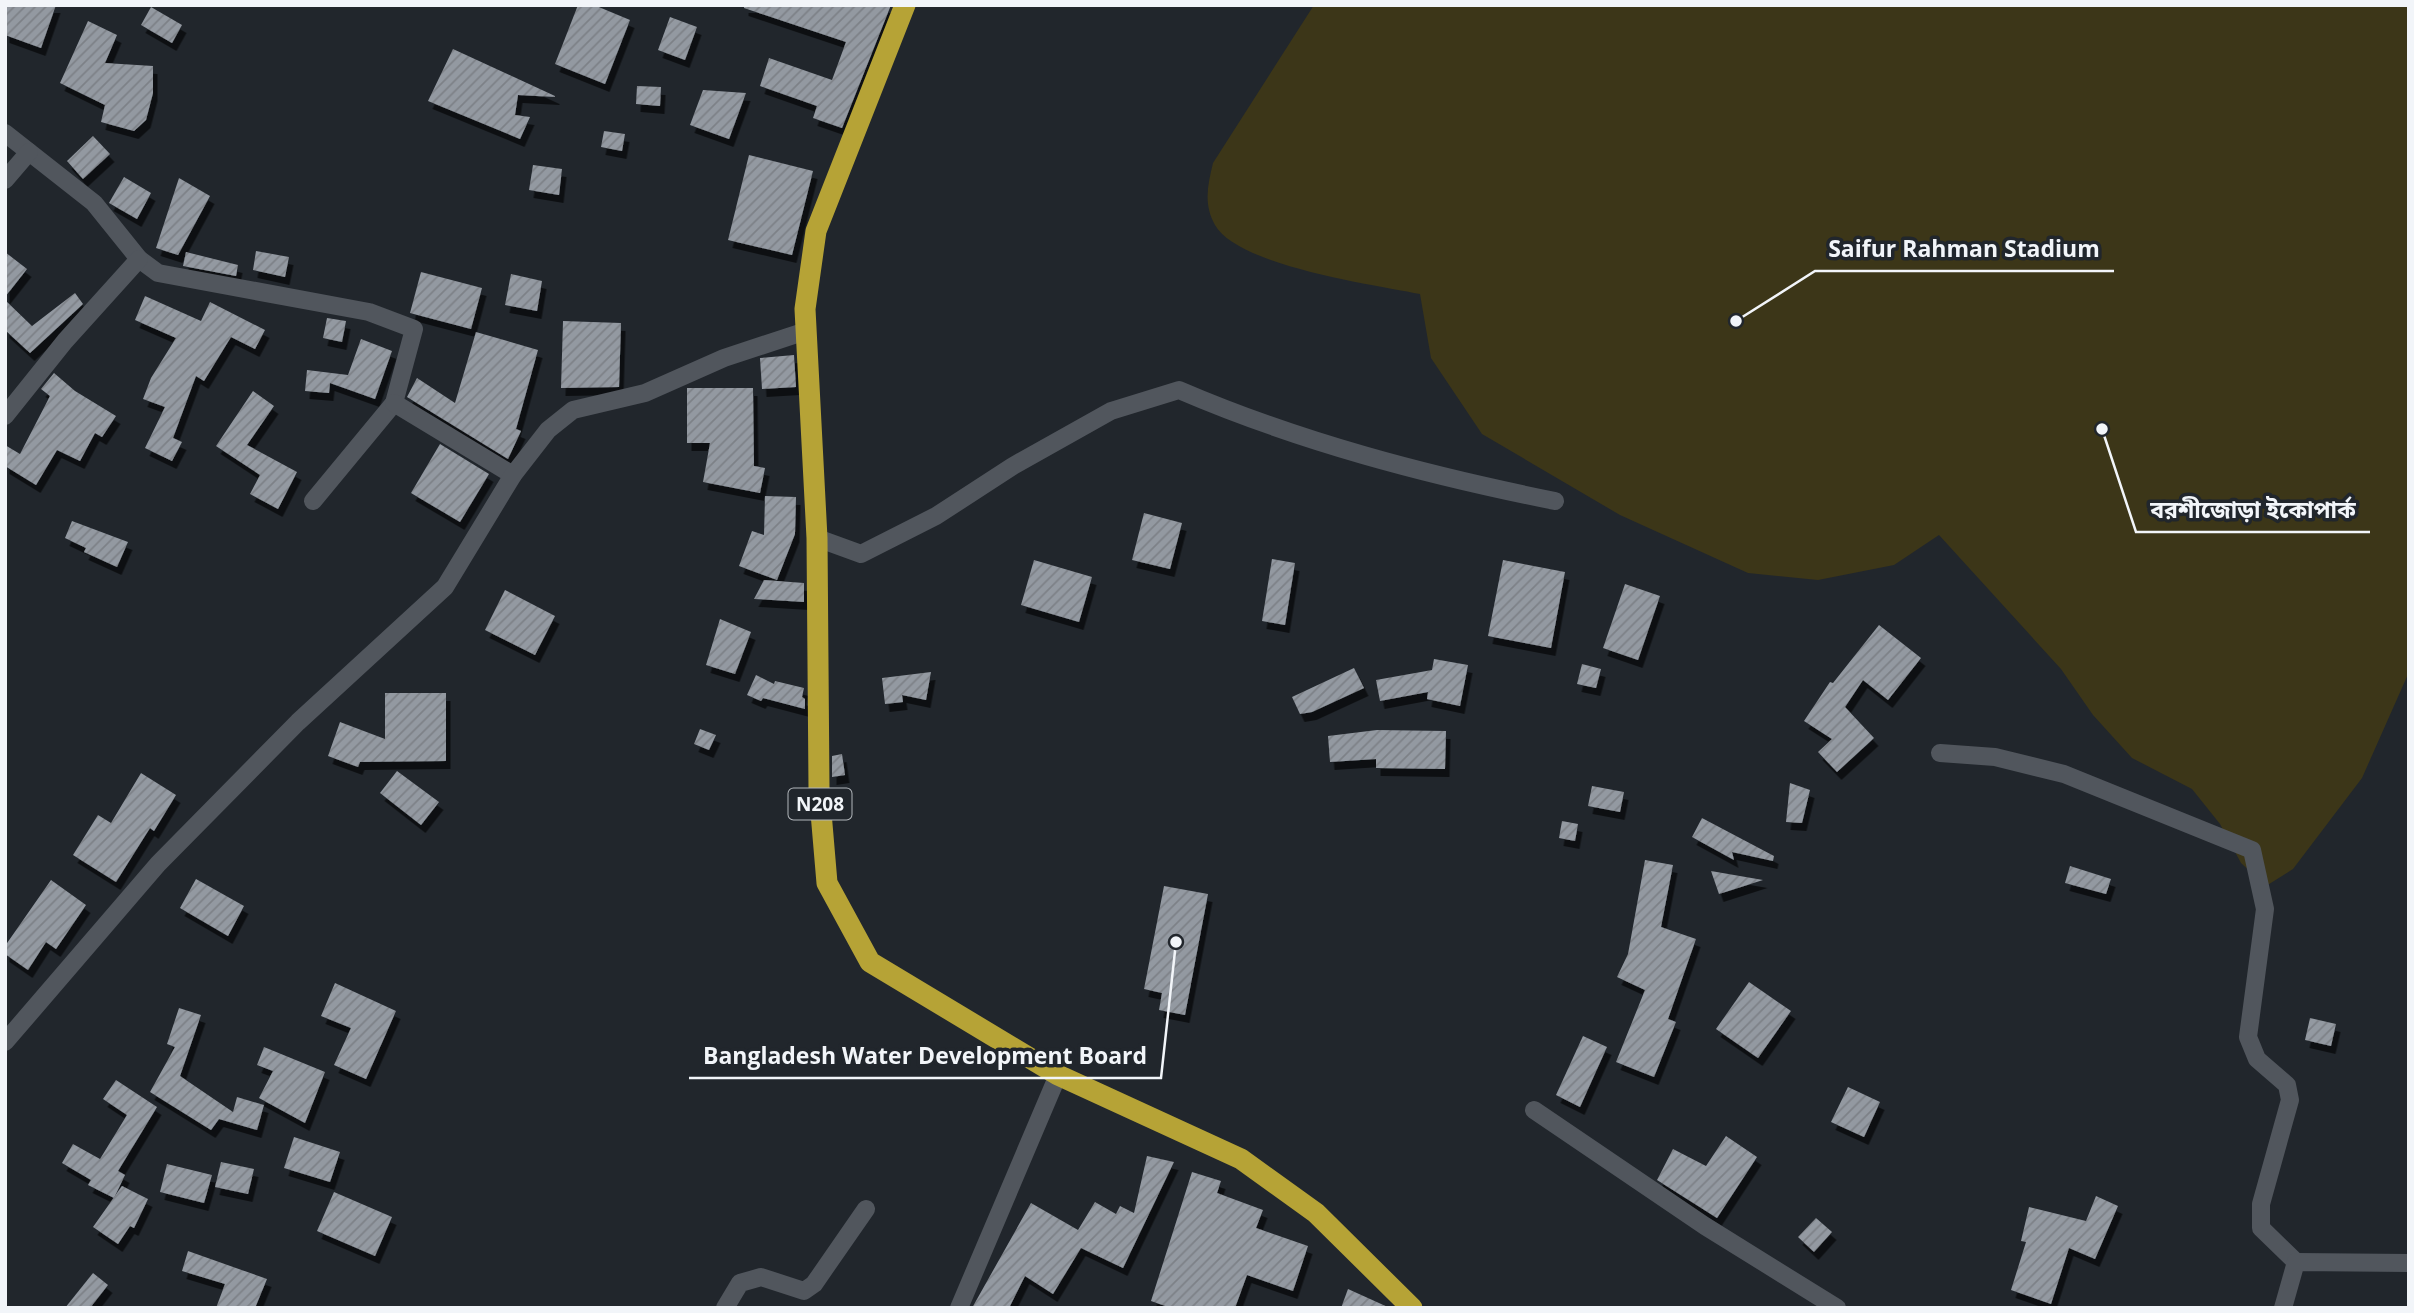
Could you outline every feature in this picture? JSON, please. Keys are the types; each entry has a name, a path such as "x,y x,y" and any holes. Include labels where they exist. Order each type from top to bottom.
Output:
{"highway":[{"name":"N208","path":"905,5 816,231 805,309 817,538 819,789 827,883 870,962 1058,1075 1241,1159 1316,1213 1412,1308"}],"street":[{"path":"5,133 94,203 139,259 158,273 369,312 414,328 394,403 313,501"},
{"path":"5,180 29,152"},
{"path":"5,416 65,341 139,259"},
{"path":"5,1042 158,864 298,722 445,587 513,475 548,430 573,411 645,393 724,358 806,331"},
{"path":"817,538 861,554 936,516 1013,466 1111,411 1179,390 1255,423 1366,457 1555,501"},
{"path":"394,403 513,475"},
{"path":"1940,752 1995,757 2064,774 2252,850 2265,909 2248,1037 2257,1059 2287,1085 2290,1100 2261,1204 2261,1228 2296,1262 2409,1263"},
{"path":"959,1308 1058,1075"},
{"path":"1534,1110 1705,1226 1837,1308"},
{"path":"725,1308 740,1283 761,1277 804,1291 814,1284 866,1209"},
{"path":"2283,1308 2296,1262"}],"shaded area":[{"path":"1314,5 2409,5 2409,672 2362,778 2293,869 2266,886 2241,863 2220,824 2192,789 2132,758 2093,715 2061,669 1939,535 1894,565 1818,580 1748,573 1620,515 1482,434 1431,358 1420,294 1309,272 1250,252 1229,239 1215,225 1209,209 1208,186 1213,163"}],"building":[{"path":"5,5 56,5 41,48 5,35"},
{"path":"578,5 594,5 630,20 605,84 555,64"},
{"path":"744,5 891,5 842,128 813,118 817,106 760,86 769,58 832,80 846,42 744,8"},
{"path":"151,7 182,25 172,43 141,25"},
{"path":"670,17 697,27 685,60 658,50"},
{"path":"88,21 117,35 105,63 153,66 153,93 146,120 134,131 101,122 105,105 60,83"},
{"path":"453,49 555,97 518,95 515,115 530,117 520,139 428,101"},
{"path":"637,86 661,87 660,106 636,104"},
{"path":"703,90 746,93 729,139 690,125"},
{"path":"604,131 625,134 622,151 601,147"},
{"path":"93,136 110,154 83,179 67,161"},
{"path":"749,155 813,171 792,255 728,240"},
{"path":"533,165 562,169 559,195 529,190"},
{"path":"124,177 151,193 137,219 109,203"},
{"path":"179,178 210,196 178,255 156,248"},
{"path":"256,251 289,257 285,277 253,270"},
{"path":"5,252 27,269 5,297"},
{"path":"186,252 238,265 236,276 183,266"},
{"path":"421,272 482,288 471,329 410,313"},
{"path":"511,274 542,281 537,311 505,305"},
{"path":"75,293 83,304 30,353 5,330 5,300 32,326"},
{"path":"145,296 201,321 210,302 265,330 255,349 231,337 204,381 196,376 173,438 182,442 172,461 145,448 165,407 143,399 151,378 176,338 135,320"},
{"path":"327,318 346,321 342,342 323,338"},
{"path":"563,321 621,323 619,387 561,388"},
{"path":"476,332 538,350 516,429 521,431 508,459 407,397 417,378 455,403"},
{"path":"361,339 392,351 375,399 330,383 329,393 305,391 307,370 348,375"},
{"path":"794,355 796,387 762,389 760,358"},
{"path":"54,373 75,391 116,416 102,437 95,433 80,461 57,450 36,485 5,466 5,445 20,454 50,396 41,389"},
{"path":"687,388 753,388 754,466 765,468 760,493 703,482 710,443 687,443"},
{"path":"253,391 274,406 247,445 297,472 278,509 250,494 260,475 216,446"},
{"path":"440,444 489,474 460,522 411,493"},
{"path":"765,496 796,497 795,534 777,580 739,566 752,531 764,535"},
{"path":"1144,513 1182,523 1170,569 1132,560"},
{"path":"72,521 128,542 117,567 84,552 86,548 65,538"},
{"path":"1272,559 1295,563 1285,625 1262,621"},
{"path":"1034,560 1092,577 1079,622 1021,605"},
{"path":"1503,560 1565,572 1551,648 1488,636"},
{"path":"764,580 804,583 804,602 754,599"},
{"path":"1625,584 1660,596 1638,660 1603,648"},
{"path":"505,590 555,616 535,655 485,630"},
{"path":"720,619 751,632 735,674 706,665"},
{"path":"1879,625 1921,658 1888,700 1863,680 1845,707 1874,738 1837,772 1818,752 1832,739 1804,721 1830,682 1833,683"},
{"path":"1434,659 1468,665 1460,706 1427,699 1428,692 1380,701 1376,680 1432,670"},
{"path":"1582,664 1601,669 1596,688 1577,684"},
{"path":"1354,668 1364,688 1312,712 1300,714 1292,697"},
{"path":"931,672 926,700 902,695 903,702 885,704 882,678"},
{"path":"756,675 774,684 775,681 804,688 802,697 805,699 805,709 763,698 761,701 747,695"},
{"path":"385,693 446,693 446,761 360,762 358,767 328,756 340,722 385,739"},
{"path":"700,729 716,735 709,750 694,744"},
{"path":"1377,730 1446,731 1445,769 1376,768 1376,759 1330,762 1328,736"},
{"path":"842,754 845,775 832,777 832,756"},
{"path":"397,771 439,802 421,825 380,793"},
{"path":"141,773 176,795 154,831 150,828 116,882 73,855 98,815 111,823"},
{"path":"1790,783 1810,790 1802,823 1786,822"},
{"path":"1592,786 1624,792 1620,812 1588,806"},
{"path":"1702,818 1774,856 1773,861 1732,852 1734,860 1692,837"},
{"path":"1562,821 1578,824 1575,841 1559,838"},
{"path":"1645,860 1673,865 1661,927 1696,939 1668,1019 1676,1022 1654,1077 1616,1062 1645,990 1617,977 1628,954"},
{"path":"2070,866 2111,879 2106,894 2065,883"},
{"path":"1711,871 1763,880 1719,894"},
{"path":"196,879 244,906 228,936 180,908"},
{"path":"51,880 86,905 56,949 46,942 28,970 5,954 5,946"},
{"path":"1164,886 1208,894 1185,1015 1159,1010 1162,993 1144,989"},
{"path":"1749,982 1791,1011 1758,1058 1716,1029"},
{"path":"335,983 396,1011 366,1079 334,1065 351,1028 321,1016"},
{"path":"179,1008 201,1015 180,1076 233,1112 237,1097 264,1105 257,1130 219,1119 211,1130 150,1092 175,1047 167,1044"},
{"path":"2310,1018 2336,1024 2331,1046 2305,1040"},
{"path":"1583,1036 1607,1047 1580,1107 1556,1095"},
{"path":"264,1047 325,1072 305,1123 259,1098 273,1071 257,1065"},
{"path":"116,1080 157,1107 118,1171 125,1175 114,1198 88,1185 91,1180 62,1163 73,1144 100,1159 127,1115 103,1099"},
{"path":"1848,1087 1880,1102 1864,1137 1831,1122"},
{"path":"1726,1136 1757,1157 1717,1218 1657,1180 1673,1149 1706,1166"},
{"path":"294,1137 340,1152 330,1182 284,1168"},
{"path":"1147,1156 1174,1162 1123,1268 1081,1248 1053,1294 1025,1276 1009,1308 972,1308 1031,1203 1078,1230 1095,1202 1116,1214 1120,1206 1134,1213"},
{"path":"221,1162 254,1169 248,1194 215,1187"},
{"path":"167,1164 212,1175 204,1203 160,1192"},
{"path":"1192,1172 1221,1181 1217,1193 1263,1210 1256,1228 1308,1246 1293,1291 1247,1275 1235,1308 1171,1308 1151,1301"},
{"path":"122,1186 148,1199 134,1228 130,1226 118,1244 93,1227"},
{"path":"334,1192 392,1217 375,1256 317,1231"},
{"path":"2096,1196 2118,1206 2095,1259 2069,1248 2051,1304 2011,1290 2026,1242 2021,1241 2029,1207 2086,1221"},
{"path":"1816,1218 1832,1232 1814,1252 1798,1237"},
{"path":"188,1251 267,1279 255,1308 216,1308 225,1284 182,1271"},
{"path":"93,1273 108,1285 90,1308 65,1308"},
{"path":"1348,1289 1390,1308 1341,1308"}],"place":[{"name":"Saifur Rahman Stadium","path":"1736,321"},
{"name":"বরশীজোড়া ইকোপার্ক","path":"2102,429"},
{"name":"Bangladesh Water Development Board","path":"1176,942"}]}
